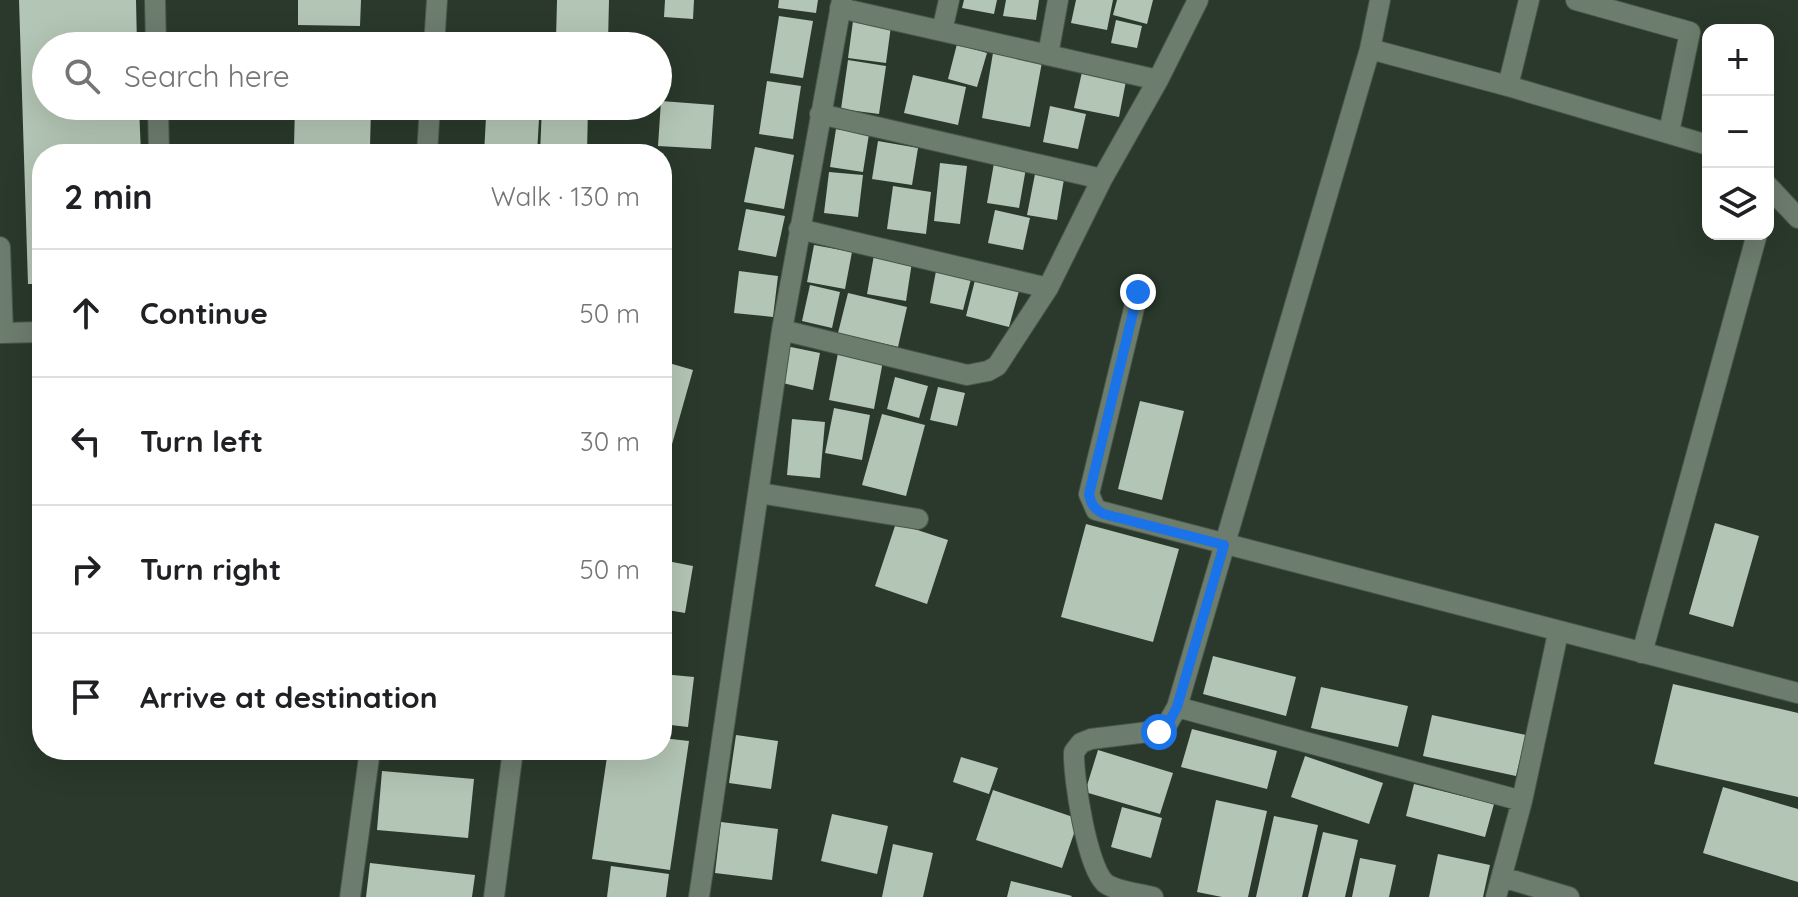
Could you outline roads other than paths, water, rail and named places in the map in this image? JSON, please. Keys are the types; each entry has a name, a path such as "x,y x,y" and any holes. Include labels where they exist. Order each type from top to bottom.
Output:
{"street":[{"path":"155,0 156,32"},
{"path":"435,32 437,0"},
{"path":"942,31 949,0"},
{"path":"1048,55 1058,0"},
{"path":"782,330 967,375 997,366 1048,288 1102,179 1158,80 1198,0"},
{"path":"1153,897 1113,887 1097,874 1081,814 1074,752 1081,743 1091,739 1164,730 1177,707 1370,49 1380,0"},
{"path":"1508,86 1529,0"},
{"path":"1576,0 1690,32 1669,132"},
{"path":"699,897 782,330 841,4 942,31 1158,80"},
{"path":"1370,49 1702,143"},
{"path":"820,114 1102,179"},
{"path":"158,120 159,144"},
{"path":"428,144 429,120"},
{"path":"1774,195 1798,218"},
{"path":"799,229 1048,288"},
{"path":"1642,653 1755,240"},
{"path":"0,247 2,333 32,332"},
{"path":"1138,292 1089,494 1096,510 1558,633 1798,693"},
{"path":"759,493 918,519"},
{"path":"1558,633 1522,801 1499,887 1569,897"},
{"path":"1177,707 1522,801"},
{"path":"350,897 369,760"},
{"path":"494,897 512,760"}]}
